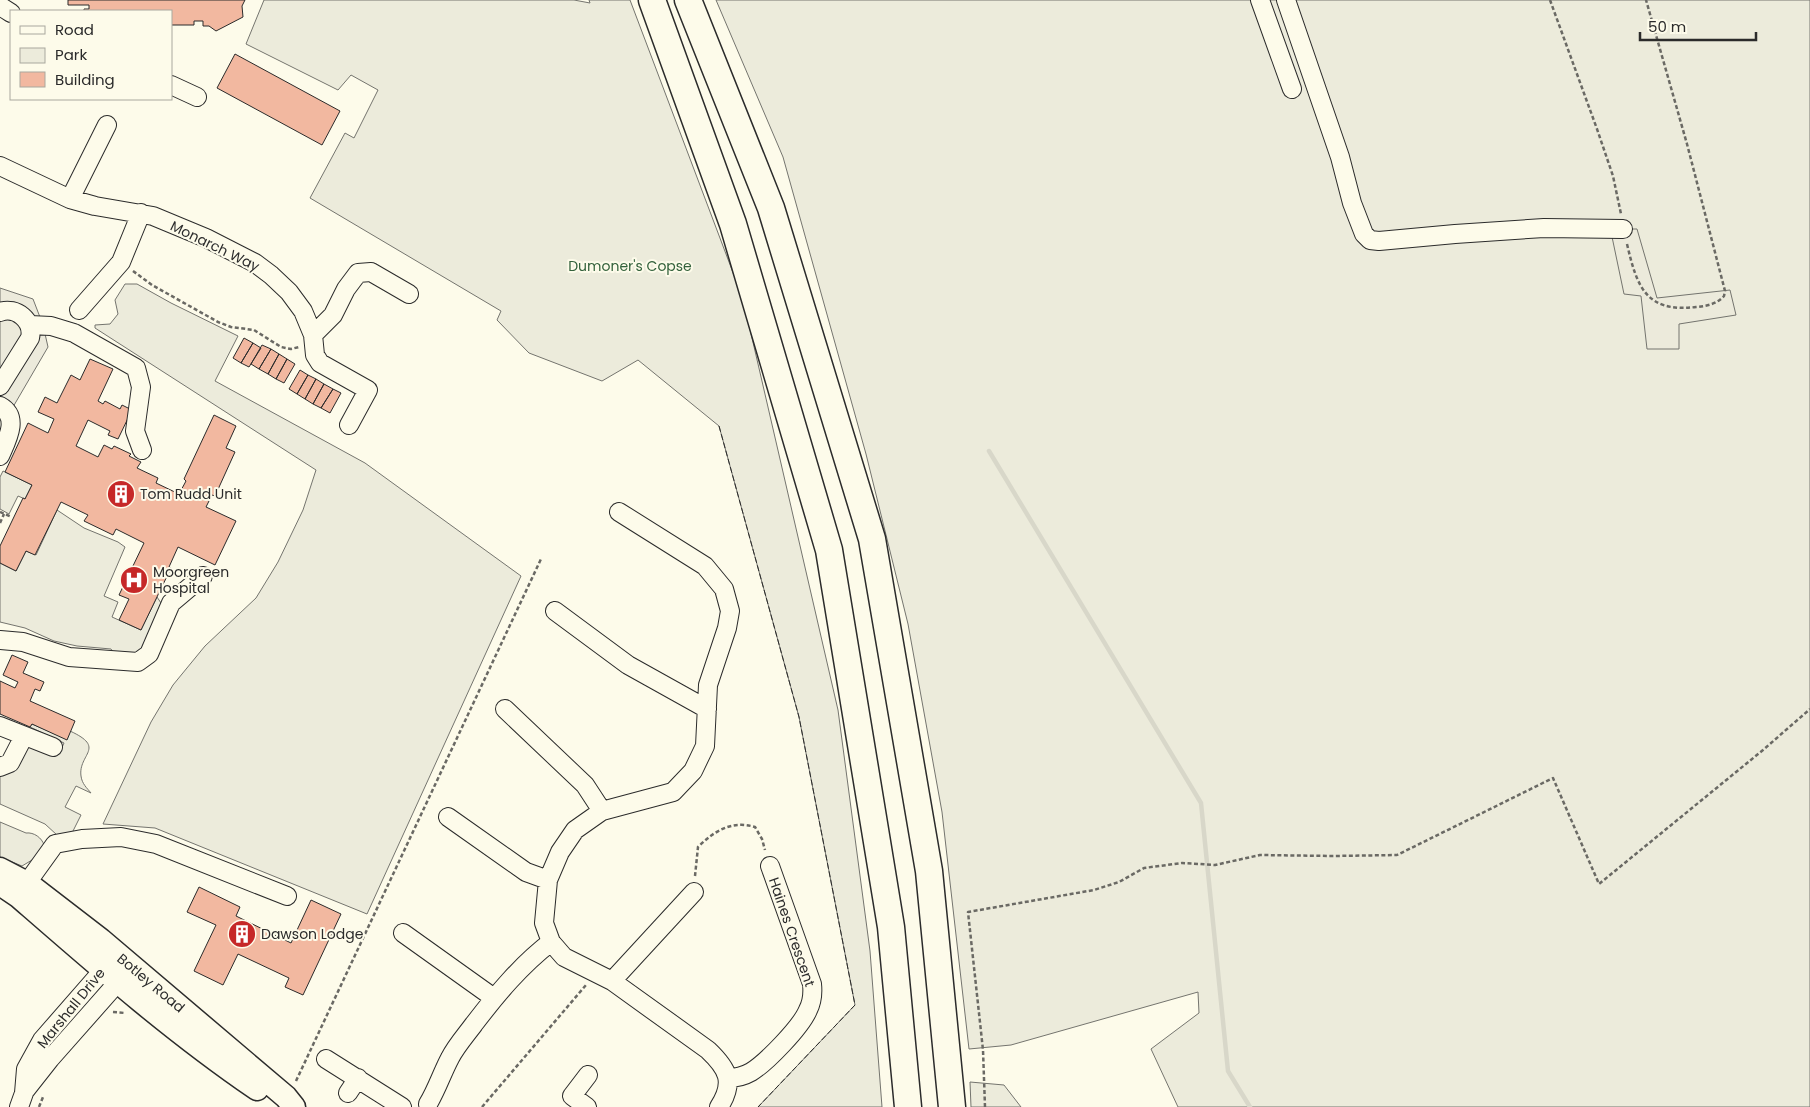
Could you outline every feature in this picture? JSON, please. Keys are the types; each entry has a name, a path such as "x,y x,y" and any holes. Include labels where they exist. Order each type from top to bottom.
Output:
{"highway":[{"path":"652,0 733,224 829,550 891,927 908,1107"},
{"path":"688,0 771,208 872,539 929,871 952,1107"}],"main road":[{"name":"Botley Road","path":"0,869 15,888 289,1104"}],"street":[{"path":"0,5 8,0"},
{"path":"1260,0 1292,89"},
{"path":"1286,0 1340,157 1352,203 1364,234 1370,240 1379,241 1544,228 1623,229"},
{"path":"172,84 197,97"},
{"path":"70,199 107,125"},
{"name":"Monarch Way","path":"0,166 70,199 94,206 153,216 206,238 272,275 289,292 303,311 313,335 315,354 320,363 368,390 349,425"},
{"path":"79,310 121,262 141,213"},
{"path":"313,335 332,315 346,289 358,273 371,272 409,294"},
{"path":"0,312 4,310 20,315 27,320 32,331 30,338 0,386"},
{"path":"30,325 51,326 74,333 136,368 141,387 135,431 142,450"},
{"path":"0,406 9,414 10,423 10,434 0,456"},
{"path":"0,417 0,426"},
{"path":"618,512 705,566 724,589 730,611 727,628 708,685 705,746 693,771 673,792 602,811 575,830 560,852 548,880 544,923 551,942 564,957 604,977 708,1050 719,1060 728,1078 726,1095 719,1107"},
{"path":"0,640 23,642 69,657 138,662 149,654 171,603 203,576"},
{"path":"556,611 628,664 707,709"},
{"path":"505,709 585,785 602,811"},
{"path":"0,726 53,747"},
{"path":"0,767 10,763 24,736"},
{"path":"448,817 526,872 548,880"},
{"path":"15,888 50,840 121,837 156,844 287,896"},
{"name":"Haines Crescent","path":"728,1078 741,1076 758,1067 788,1038 806,1015 811,1001 812,984 770,866"},
{"path":"604,977 694,892"},
{"path":"403,933 494,998"},
{"path":"426,1106 436,1091 450,1059 494,998 530,960 551,942"},
{"name":"Marshall Drive","path":"21,1100 117,968"},
{"path":"326,1058 402,1107"},
{"path":"587,1107 566,1101 588,1075"},
{"path":"348,1093 358,1078"}],"path":[{"path":"1550,0 1598,128 1619,200 1630,259 1639,284 1650,299 1659,305 1686,309 1705,306 1714,304 1724,296 1725,291 1687,144 1646,0"},
{"path":"121,262 152,285 183,303 231,327 254,330 281,347 291,349 301,346 313,335"},
{"path":"0,512 12,517"},
{"path":"0,524 4,514"},
{"path":"289,1104 291,1090 542,559"},
{"path":"985,1107 984,1050 968,912 1094,890 1120,882 1144,868 1182,863 1215,865 1260,855 1332,856 1397,854 1553,778 1598,884 1763,750 1810,709"},
{"path":"694,892 698,847 709,836 727,827 745,824 755,827 762,839 770,866"},
{"path":"482,1107 604,977"}],"green space":[{"name":"Dumoner's Copse","path":"264,0 574,0 590,3 589,0 630,0 743,299 838,710 870,951 882,1107 758,1107 855,1005 799,717 719,426 638,360 602,381 529,353 497,320 501,311 310,198 345,133 354,138 378,90 351,75 338,90 246,44"},
{"path":"716,0 1810,0 1810,1107 1178,1107 1151,1049 1199,1013 1198,992 1011,1045 969,1049 942,812 908,624 866,454 783,157"},
{"path":"125,284 137,284 238,336 215,381 365,463 521,576 367,914 155,828 103,824 151,722 173,685 205,646 256,598 278,562 303,510 316,470 95,328 95,325 110,324 118,314 115,300"},
{"path":"3,471 32,485 25,499 18,496 9,514 0,509 0,477"},
{"path":"57,510 84,528 118,542 125,547 104,596 118,602 112,617 141,630 157,597 161,603 147,645 135,654 114,653 111,649 77,646 54,641 25,628 0,622 0,563 16,571 26,551 36,555"},
{"path":"32,724 67,739 70,731 87,742 89,747 81,768 81,776 91,793 76,786 65,807 81,815 72,833 57,835 45,824 0,804 0,775 26,745 35,743 59,754 64,743 30,727"},
{"path":"0,822 40,838 44,845 37,857 22,866 0,857"},
{"path":"970,1082 1004,1085 1021,1107 971,1107"}],"shaded area":[{"path":"1623,229 1637,229 1657,298 1730,290 1736,315 1679,324 1679,349 1647,349 1641,296 1624,294 1611,232"},
{"path":"0,288 33,299 43,325 48,347 13,407 0,396"}],"building":[{"path":"68,0 245,0 242,6 243,17 216,31 209,26 203,26 203,21 194,21 194,25 172,25 172,10 84,10 89,9 89,5 68,5"},
{"path":"235,54 340,111 322,145 217,88"},
{"path":"244,338 253,343 241,363 233,358"},
{"path":"253,343 261,348 249,367 241,363"},
{"path":"262,345 271,349 259,369 251,364"},
{"path":"271,349 279,354 268,374 259,369"},
{"path":"279,354 287,359 276,379 268,374"},
{"name":"Tom Rudd Unit","path":"90,359 113,369 98,401 103,404 105,401 120,409 122,405 132,410 118,439 108,435 110,431 88,420 76,446 98,457 104,445 112,449 114,446 131,454 129,456 141,462 137,468 158,478 156,483 179,494 186,481 184,479 214,415 236,426 226,448 235,452 215,496 212,495 206,507 236,521 215,565 178,547 169,567 171,568 141,630 119,620 129,599 119,595 144,543 116,529 113,535 84,521 88,515 61,502 35,555 26,551 16,571 0,563 0,546 23,498 25,499 32,485 5,472 28,423 48,433 54,419 38,412 45,397 57,403 71,375 80,380"},
{"path":"287,359 295,364 284,383 276,379"},
{"path":"300,370 308,375 297,394 289,389"},
{"path":"308,375 316,379 305,399 297,394"},
{"path":"316,379 324,384 313,404 305,399"},
{"path":"324,384 333,389 321,408 313,404"},
{"path":"333,389 341,393 330,413 321,408"},
{"path":"12,655 28,662 23,673 44,682 40,691 35,689 30,701 75,721 67,740 32,724 30,727 0,714 0,681 15,688 18,682 3,675"},
{"name":"Dawson Lodge","path":"199,887 240,907 236,916 291,943 311,900 341,914 303,995 285,987 289,978 238,954 223,985 194,971 216,925 187,912"}],"waterway":[{"path":"989,451 1201,803 1228,1071 1250,1107"}],"fence":[{"path":"719,426 799,717 855,1005 758,1107"}],"place":[{"name":"Tom Rudd Unit","path":"121,494"},
{"name":"Moorgreen Hospital","path":"134,580"},
{"name":"Dawson Lodge","path":"242,934"}]}
